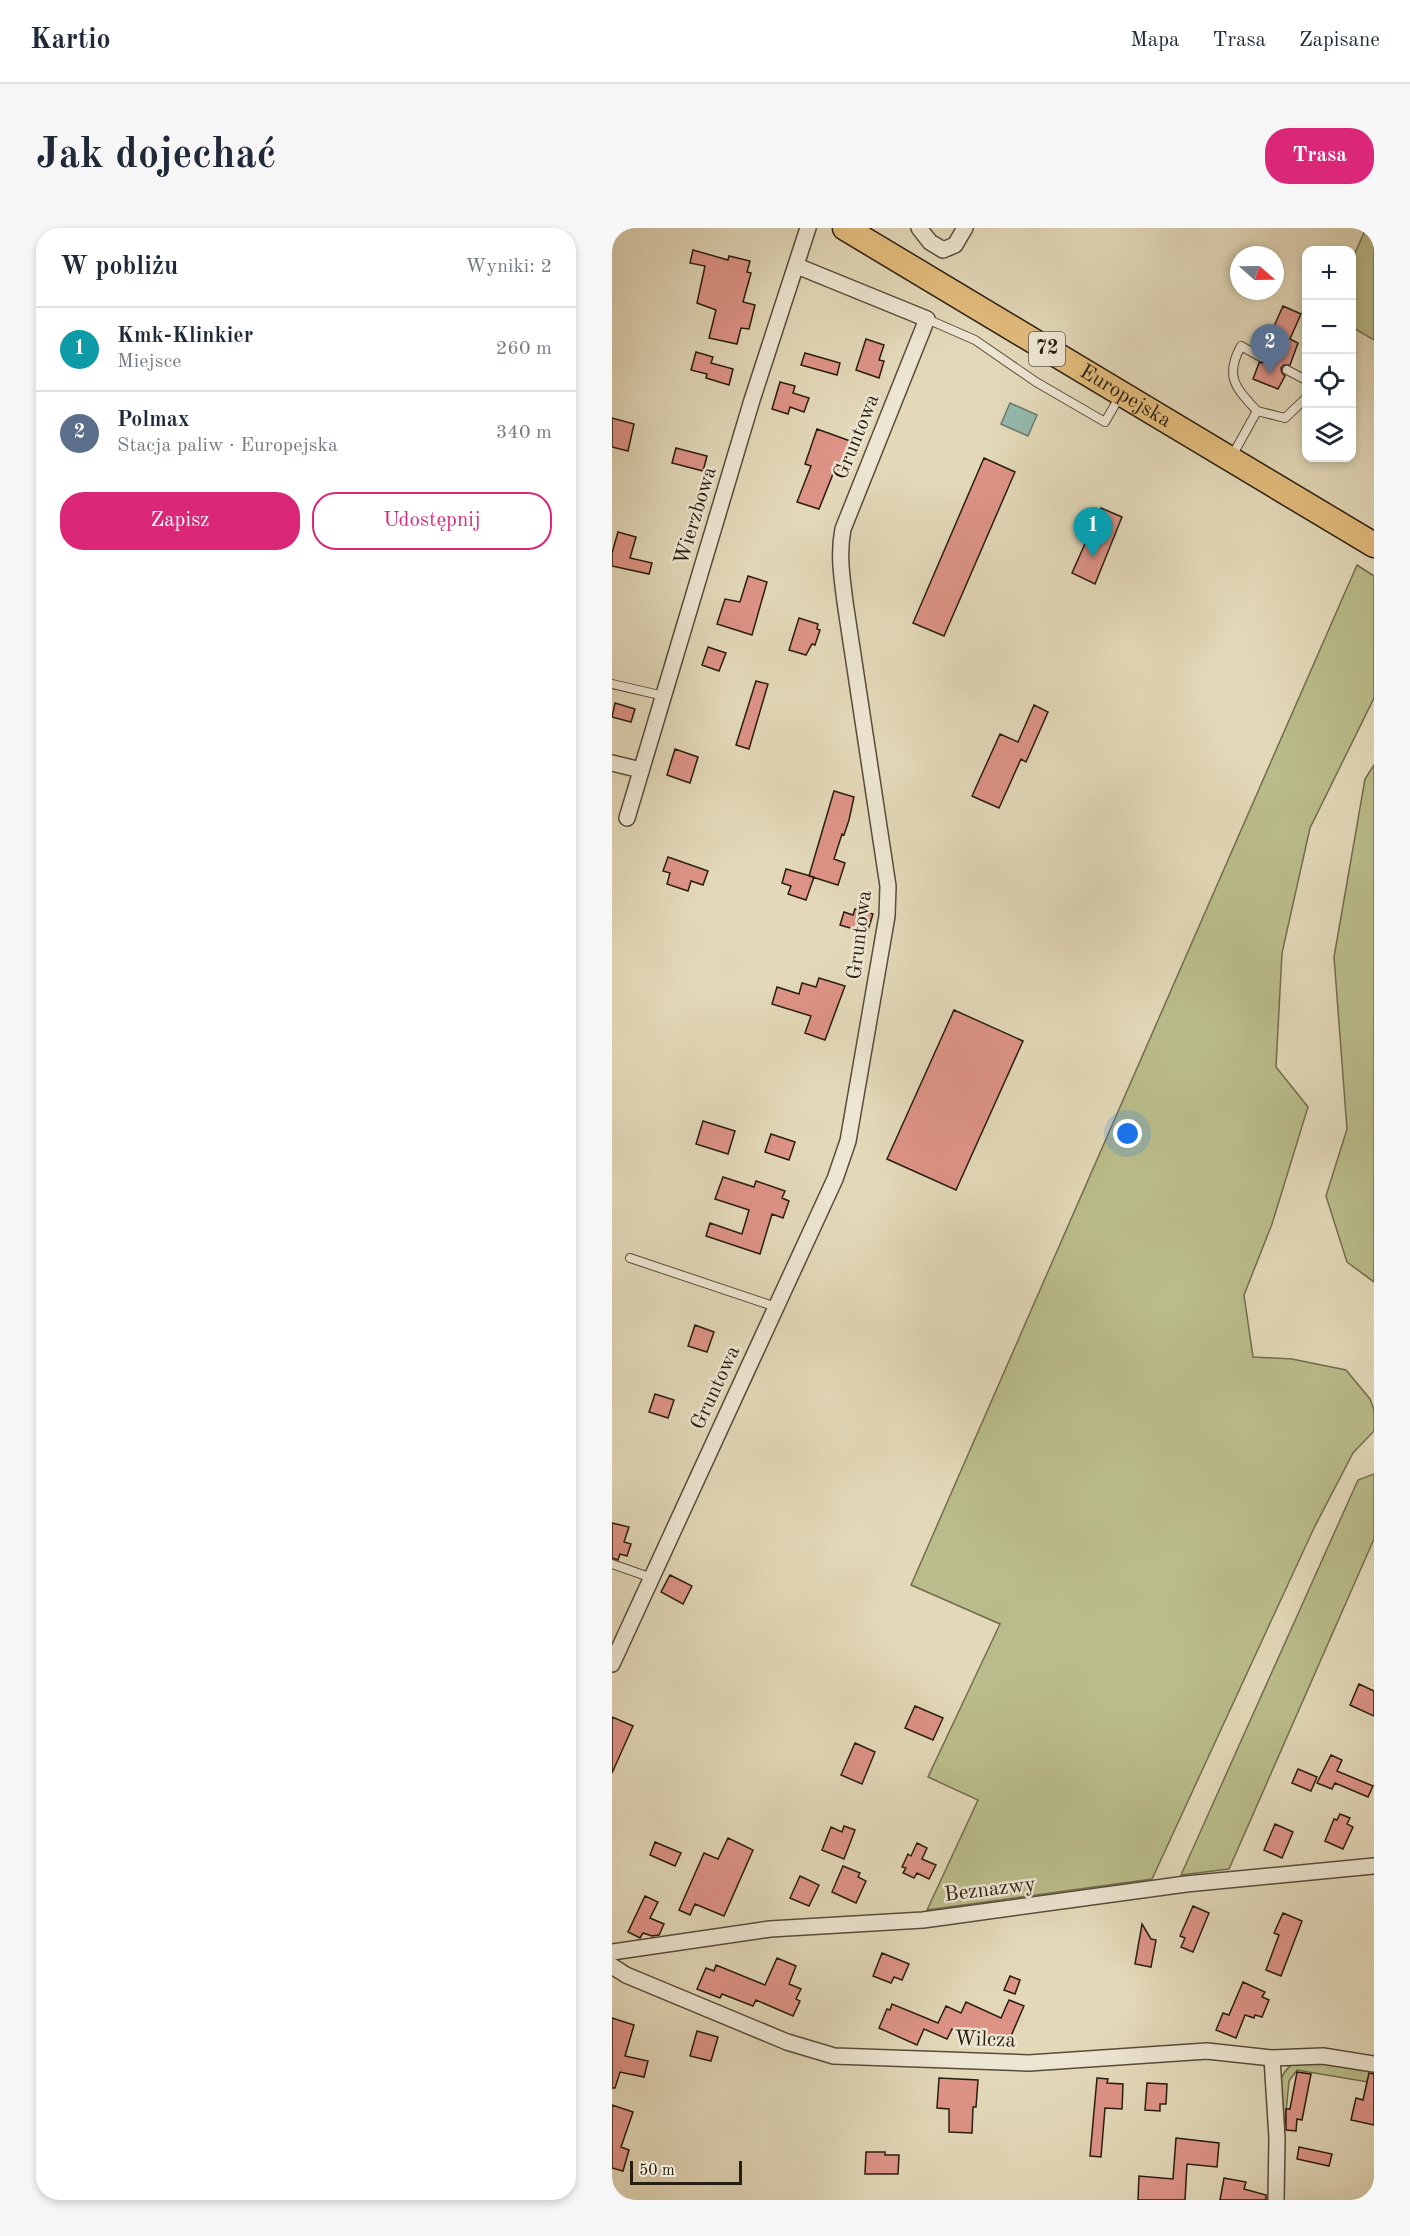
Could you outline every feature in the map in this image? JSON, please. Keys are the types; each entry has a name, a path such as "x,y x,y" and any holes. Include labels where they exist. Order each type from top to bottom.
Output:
{"main road":[{"name":"Europejska","path":"845,228 1374,545"}],"street":[{"name":"Wierzbowa","path":"627,818 753,400 808,228"},
{"path":"919,228 930,242 943,250 955,245 965,228"},
{"path":"797,266 927,319"},
{"name":"Gruntowa","path":"612,1664 835,1179 848,1142 889,900 842,580 840,545 843,530 927,319"},
{"path":"612,763 641,770"},
{"name":"Beznazwy","path":"612,1952 770,1929 923,1920 1186,1884 1374,1866"},
{"name":"Wilcza","path":"612,1966 626,1975 787,2042 834,2056 1029,2062 1207,2051 1272,2058 1323,2056 1374,2064"},
{"path":"1272,2058 1277,2139 1276,2200"}],"lane":[{"path":"927,319 975,340 1036,382 1106,422 1122,393"},
{"path":"1261,357 1241,346 1232,362 1237,389 1257,411 1286,418 1302,402"},
{"path":"1287,370 1302,378"},
{"path":"1231,458 1257,411"},
{"path":"612,684 664,696"},
{"path":"630,1258 776,1307"},
{"path":"612,1564 652,1578"}],"green space":[{"path":"1366,228 1374,228 1374,340 1356,329 1356,251"},
{"path":"1357,565 1374,576 1374,698 1310,828 1282,953 1276,1067 1308,1107 1272,1224 1244,1295 1253,1357 1292,1359 1346,1370 1370,1399 1374,1410 1374,1431 1353,1453 1314,1528 1152,1879 927,1910 978,1800 928,1777 1000,1624 911,1585"},
{"path":"1374,765 1374,1282 1347,1262 1326,1196 1347,1129 1334,957 1365,779"},
{"path":"1374,1474 1374,1539 1229,1869 1181,1875 1358,1480"},
{"path":"1298,2061 1374,2068 1374,2083 1297,2070 1289,2081 1284,2133 1279,2103 1280,2083 1283,2074"}],"water":[{"path":"1010,403 1037,415 1028,436 1001,424"}],"building":[{"path":"693,250 728,260 729,256 750,261 747,272 751,273 743,302 755,305 749,329 741,328 737,344 709,338 716,310 697,303 705,266 690,263"},
{"path":"1283,306 1301,314 1290,339 1298,343 1290,365 1284,365 1281,368 1285,376 1278,389 1253,379 1259,363 1266,359 1263,351"},
{"path":"866,339 884,345 879,360 884,361 879,378 856,370"},
{"path":"696,352 713,357 711,363 733,369 729,385 706,378 707,374 691,370"},
{"path":"805,353 840,363 837,375 801,365"},
{"path":"780,382 795,386 793,393 809,398 804,412 790,407 788,414 772,409"},
{"path":"612,418 634,424 628,451 612,447"},
{"path":"817,429 853,442 840,476 833,474 819,509 797,502 811,466 805,464"},
{"path":"676,448 707,456 703,471 672,463"},
{"path":"984,458 1015,472 944,636 913,623"},
{"path":"1101,508 1122,517 1095,584 1072,573"},
{"path":"618,532 636,537 630,558 652,563 649,574 612,566 612,553"},
{"path":"748,576 767,582 752,635 717,624 725,599 740,602"},
{"path":"799,618 818,624 817,629 820,630 815,645 812,644 806,655 789,650"},
{"path":"708,647 726,653 719,671 702,665"},
{"path":"756,681 768,684 749,749 736,745"},
{"path":"615,703 635,709 631,722 612,717"},
{"path":"1034,705 1048,712 1026,762 1021,759 999,808 972,796 1000,734 1018,742"},
{"path":"675,749 698,757 690,783 667,775"},
{"path":"834,791 854,797 849,820 834,859 845,863 838,885 809,876"},
{"path":"668,857 708,871 703,885 691,881 688,891 667,884 670,873 663,871"},
{"path":"786,869 814,877 806,900 788,894 791,886 782,883"},
{"path":"855,909 873,914 867,933 840,925 844,912 853,915"},
{"path":"819,978 845,986 825,1040 805,1033 811,1016 772,1004 777,987 799,994 802,983 816,987"},
{"path":"954,1010 1023,1041 956,1190 887,1159"},
{"path":"703,1121 735,1131 728,1154 696,1144"},
{"path":"771,1134 795,1142 789,1160 765,1152"},
{"path":"723,1177 754,1187 756,1181 785,1191 782,1198 789,1201 783,1218 772,1214 760,1254 706,1236 710,1223 742,1234 749,1210 715,1199"},
{"path":"695,1325 714,1332 707,1352 688,1346"},
{"path":"655,1394 674,1400 668,1418 649,1412"},
{"path":"612,1523 629,1527 624,1542 631,1544 627,1556 620,1554 618,1560 612,1558"},
{"path":"670,1575 692,1586 683,1604 661,1592"},
{"path":"1359,1684 1374,1691 1374,1716 1350,1705"},
{"path":"915,1706 943,1718 933,1740 905,1728"},
{"path":"612,1717 633,1726 612,1773"},
{"path":"855,1743 875,1752 862,1784 841,1775"},
{"path":"1331,1755 1342,1760 1337,1771 1373,1786 1368,1797 1335,1783 1332,1789 1317,1783"},
{"path":"1298,1769 1317,1777 1311,1791 1292,1783"},
{"path":"1340,1814 1350,1818 1347,1824 1353,1827 1343,1849 1325,1841 1334,1819 1337,1820"},
{"path":"1275,1824 1293,1832 1282,1858 1264,1850"},
{"path":"844,1826 855,1830 844,1859 822,1850 831,1827 842,1832"},
{"path":"728,1838 753,1850 724,1916 695,1904 690,1915 679,1910 704,1853 718,1859"},
{"path":"655,1842 681,1853 675,1866 650,1855"},
{"path":"917,1843 927,1848 922,1859 936,1865 929,1879 917,1873 914,1878 903,1873 906,1868 902,1867 908,1854 911,1856"},
{"path":"843,1866 860,1873 858,1877 866,1881 856,1903 832,1892"},
{"path":"800,1876 819,1885 809,1906 790,1898"},
{"path":"645,1896 658,1902 650,1918 664,1924 659,1935 652,1936 643,1933 640,1938 628,1932"},
{"path":"1193,1906 1209,1913 1193,1952 1181,1947 1185,1938 1180,1936"},
{"path":"1283,1913 1302,1921 1281,1976 1266,1970 1279,1935 1274,1933"},
{"path":"1142,1924 1151,1939 1156,1940 1151,1967 1135,1964"},
{"path":"882,1953 909,1964 902,1980 894,1977 891,1983 873,1976"},
{"path":"777,1958 796,1966 789,1984 801,1989 796,1999 800,2001 793,2016 756,2000 753,2006 722,1994 720,1998 697,1989 706,1968 714,1971 716,1965 765,1985"},
{"path":"1010,1976 1020,1980 1015,1994 1004,1990"},
{"path":"1243,1982 1265,1992 1262,1997 1269,2000 1262,2017 1255,2015 1254,2018 1245,2015 1236,2038 1216,2030 1223,2013 1229,2015"},
{"path":"1009,2000 1024,2006 1007,2045 972,2030 970,2037 952,2029 947,2039 924,2029 917,2045 879,2028 887,2009 890,2010 892,2004 938,2023 946,2006 961,2013 966,2002 1001,2018"},
{"path":"612,2018 634,2025 625,2056 648,2061 644,2077 620,2072 615,2088 612,2088"},
{"path":"697,2031 718,2037 711,2061 690,2056"},
{"path":"1297,2072 1311,2074 1302,2120 1297,2119 1296,2131 1286,2130 1286,2109 1290,2109"},
{"path":"1369,2073 1374,2074 1374,2125 1351,2120 1356,2098 1363,2100"},
{"path":"939,2078 978,2080 976,2107 973,2107 972,2133 949,2132 949,2109 937,2108"},
{"path":"1097,2078 1108,2079 1107,2083 1123,2084 1122,2109 1105,2108 1101,2157 1090,2156"},
{"path":"1147,2083 1167,2084 1166,2104 1160,2104 1160,2111 1145,2110"},
{"path":"612,2105 633,2112 621,2147 629,2150 623,2171 612,2168"},
{"path":"1176,2138 1219,2143 1217,2167 1187,2164 1185,2200 1138,2200 1139,2176 1173,2179"},
{"path":"1299,2147 1332,2154 1329,2166 1297,2159"},
{"path":"866,2152 899,2155 898,2174 865,2174"},
{"path":"1224,2178 1246,2182 1244,2189 1266,2195 1266,2200 1220,2200"}],"place":[{"name":"Polmax","path":"1270,374"},
{"name":"Kmk-Klinkier","path":"1093,557"}]}
